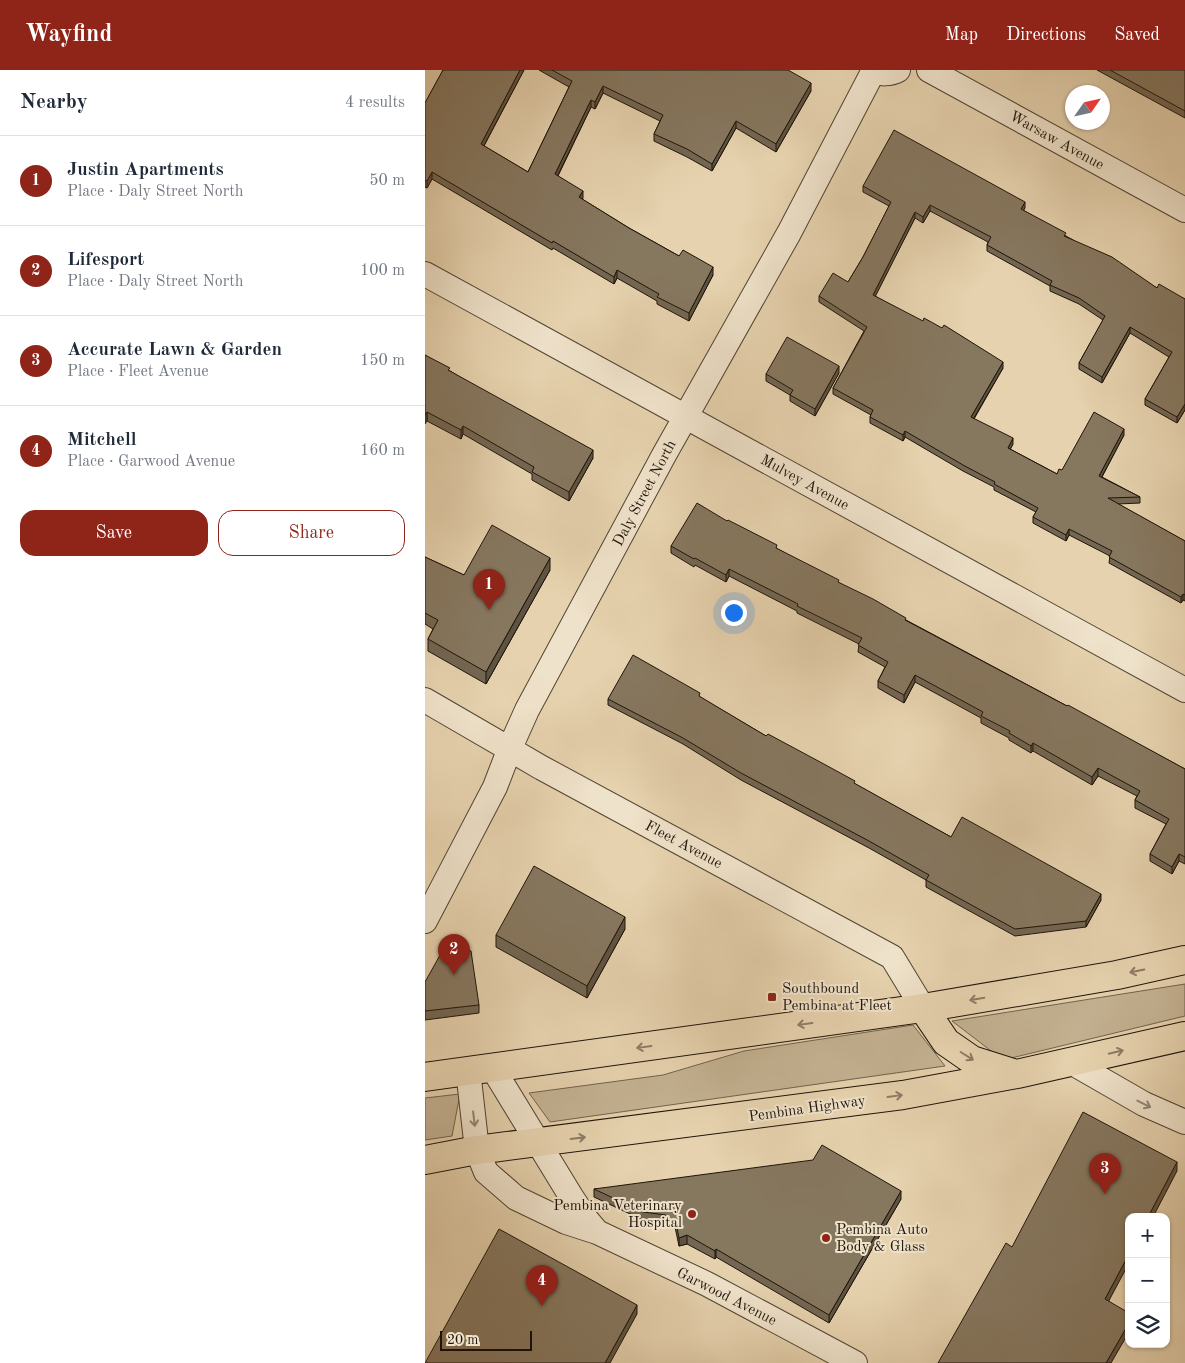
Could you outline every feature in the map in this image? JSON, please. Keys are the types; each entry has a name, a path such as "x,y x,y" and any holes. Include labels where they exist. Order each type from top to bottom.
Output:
{"main road":[{"path":"425,1077 923,1008 1117,975 1185,960"},
{"path":"923,1008 946,1042 972,1060 1017,1074"},
{"name":"Pembina Highway","path":"425,1160 477,1150 903,1095 1017,1074 1185,1036"}],"street":[{"path":"874,70 885,74 898,70"},
{"name":"Daly Street North","path":"425,921 495,787 527,710 685,416 789,233 874,70"},
{"name":"Warsaw Avenue","path":"929,70 1185,210"},
{"name":"Mulvey Avenue","path":"425,274 1185,690"},
{"name":"Fleet Avenue","path":"425,700 543,768 892,957 923,1008"},
{"path":"1071,1062 1144,1104 1185,1122"},
{"name":"Garwood Avenue","path":"480,1069 538,1143 586,1219 597,1232"},
{"name":"Garwood Avenue","path":"480,1069 477,1150 487,1172 516,1198 566,1222 597,1232 707,1284 855,1363"}],"shaded area":[{"path":"1185,984 1185,1016 1003,1060 952,1021"},
{"path":"913,1025 945,1066 550,1122 529,1093 663,1075 744,1051"},
{"path":"460,1094 452,1136 425,1140 425,1098"}],"building":[{"path":"443,70 520,70 481,144 528,172 572,81 552,70 788,70 811,83 776,144 736,121 712,164 687,149 654,134 663,115 603,86 595,102 591,100 555,174 583,191 579,197 629,228 679,256 683,250 713,267 689,313 657,297 659,294 617,270 614,277 553,241 552,243 432,172 427,181 425,180 425,103"},
{"path":"1110,70 1185,70 1185,111"},
{"path":"894,130 1025,202 1021,209 1066,233 1064,236 1112,257 1157,288 1159,284 1185,299 1185,404 1177,417 1145,399 1172,352 1130,327 1102,377 1079,363 1105,316 1079,298 1050,285 1052,281 987,245 991,237 930,205 923,217 915,212 873,295 923,321 924,318 942,328 944,325 1003,362 971,417 1013,438 1008,448 1057,474 1059,469 1062,470 1094,412 1124,429 1099,476 1140,497 1108,498 1185,541 1185,595 1183,594 1181,597 1109,557 1112,551 1069,529 1066,535 1033,517 1038,508 905,431 903,435 870,417 873,410 833,388 867,327 819,296 833,273 848,282 891,202 863,186"},
{"path":"787,337 839,366 815,409 790,395 793,390 766,374"},
{"path":"425,355 450,368 448,370 593,450 569,492 532,472 534,467 463,426 461,430 427,412 425,415"},
{"path":"697,503 727,521 777,545 776,548 839,580 838,582 873,599 906,618 905,620 1068,705 1185,769 1185,857 1179,854 1172,867 1150,854 1169,819 1135,800 1140,791 1098,768 1092,777 1033,743 1031,746 1009,733 1010,731 981,716 983,712 915,675 904,695 878,681 888,662 858,645 862,638 797,606 798,604 729,569 726,575 671,546"},
{"path":"492,525 550,558 486,672 428,639 438,620 425,613 425,557 464,575"},
{"path":"633,655 700,693 699,696 766,736 768,734 855,781 854,783 951,837 962,817 1101,894 1086,921 1015,929 926,880 929,875 869,841 741,773 683,738 608,699"},
{"path":"534,866 625,917 587,986 496,935"},
{"path":"449,939 471,951 479,1005 425,1011 425,982"},
{"path":"1083,1112 1177,1162 1150,1213 1125,1213 1125,1262 1105,1299 1125,1311 1125,1330 1106,1363 938,1363 1006,1243 1012,1247"},
{"path":"822,1145 901,1191 829,1315 716,1249 715,1251 687,1235 679,1238 675,1219 667,1220 666,1215 643,1212 594,1189 813,1160"},
{"path":"499,1229 637,1305 605,1363 425,1363"}],"place":[{"name":"Justin Apartments","path":"489,610"},
{"name":"Lifesport","path":"454,975"},
{"name":"Southbound Pembina at Fleet","path":"772,997"},
{"name":"Accurate Lawn & Garden","path":"1105,1194"},
{"name":"Pembina Veterinary Hospital","path":"692,1214"},
{"name":"Pembina Auto Body & Glass","path":"826,1238"},
{"name":"Mitchell","path":"542,1306"}]}
